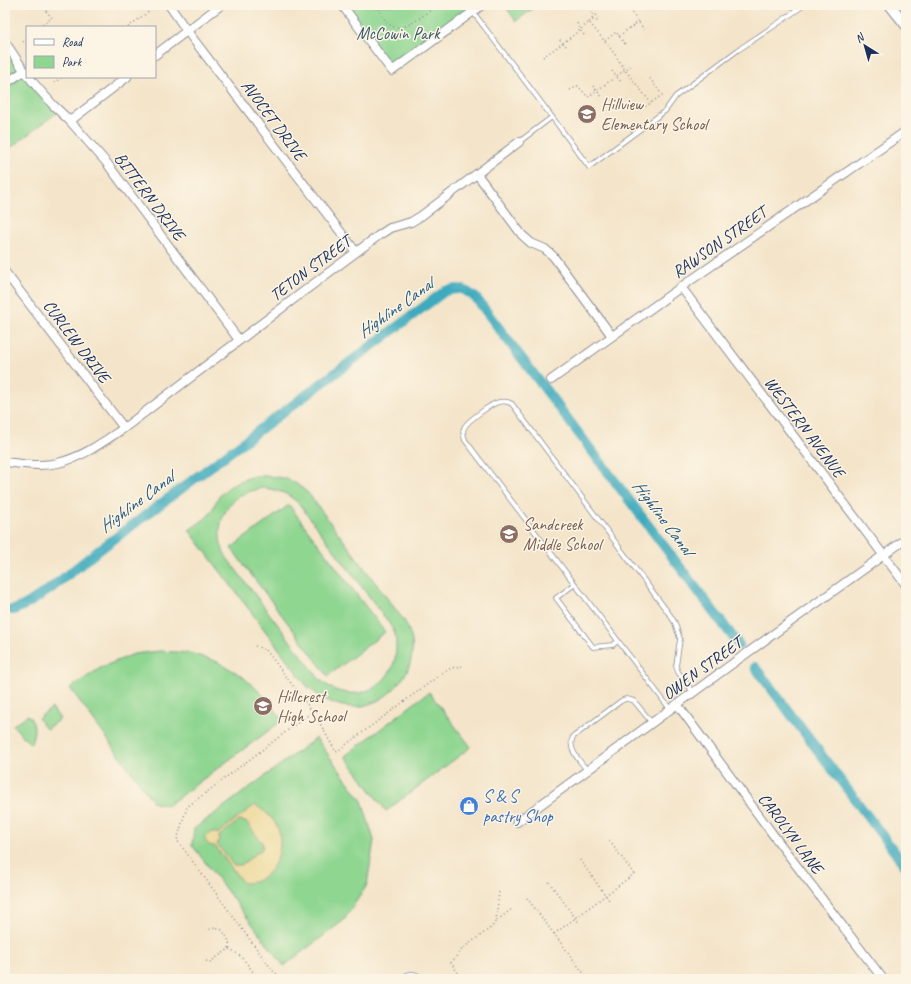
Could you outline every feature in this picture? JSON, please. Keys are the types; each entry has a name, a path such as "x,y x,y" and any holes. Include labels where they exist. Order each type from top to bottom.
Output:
{"street":[{"name":"AVOCET DRIVE","path":"169,5 187,31 356,252"},
{"path":"156,54 222,5"},
{"path":"342,5 392,72 482,5"},
{"path":"890,5 906,25"},
{"name":"BITTERN DRIVE","path":"5,42 26,73"},
{"path":"5,84 26,74"},
{"name":"BITTERN DRIVE","path":"30,78 37,88 70,121 106,162 239,340"},
{"path":"70,121 126,78"},
{"name":"RAWSON STREET","path":"551,380 681,287 906,131"},
{"name":"TETON STREET","path":"5,462 32,465 58,463 74,458 93,449 124,428 356,252 390,228 411,222 421,216 519,142"},
{"path":"476,174 522,235 531,243 545,249 553,256 612,336"},
{"name":"CURLEW DRIVE","path":"5,272 124,428"},
{"name":"WESTERN AVENUE","path":"681,287 906,585"},
{"name":"OWEN STREET","path":"517,822 693,692 906,540"},
{"name":"CAROLYN LANE","path":"677,704 774,836 883,979"}],"lane":[{"path":"473,12 590,168 665,111 676,96 738,50 804,5"},
{"path":"519,142 552,118"},
{"path":"670,709 465,440 463,429 467,423 492,405 499,402 508,401 512,404 673,619 680,639 676,666 678,672 693,692"},
{"path":"575,584 556,598 593,647 613,645 618,641"},
{"path":"587,770 573,751 571,742 573,737 621,701 630,699 634,701 652,723"},
{"path":"400,979 410,973 417,974 423,979"}],"path":[{"path":"40,26 52,18 41,5"},
{"path":"115,8 119,5"},
{"path":"376,5 387,23 399,28 407,26 437,5"},
{"path":"543,57 592,20 598,21 598,16 593,14 586,5"},
{"path":"129,26 151,10"},
{"path":"632,13 646,32"},
{"path":"592,20 593,14"},
{"path":"619,36 640,20"},
{"path":"589,22 651,103"},
{"path":"576,23 584,35"},
{"path":"604,41 616,32 625,44"},
{"path":"558,38 566,46"},
{"path":"570,90 578,86 588,97 633,64"},
{"path":"612,71 622,82"},
{"path":"642,109 662,94 648,76"},
{"path":"54,83 61,78"},
{"path":"593,86 602,97"},
{"path":"255,646 266,650 312,712 336,752 444,672 451,668 463,666"},
{"path":"283,979 273,971 177,840 188,807 312,712"},
{"path":"554,934 634,874 608,839"},
{"path":"580,860 609,900"},
{"path":"549,882 579,923"},
{"path":"459,979 462,977 451,963 463,948 492,927 496,920 499,891"},
{"path":"527,898 588,979"},
{"path":"496,920 512,909"},
{"path":"207,930 215,928 222,930 229,939 229,949"},
{"path":"206,961 210,962 229,949"},
{"path":"229,949 236,952 245,961 258,979"}],"green space":[{"name":"McCowin Park","path":"342,5 482,5 392,71"},
{"path":"538,5 516,21 505,6"},
{"path":"5,42 26,69 26,78 33,78 59,111 5,152"},
{"path":"255,476 265,476 286,479 295,483 308,493 405,622 411,636 412,649 410,662 405,675 397,685 376,701 363,706 350,707 338,705 317,694 307,686 189,530 209,515 218,498 225,490 234,484","holes":["263,488 288,495 300,505 394,631 396,638 396,649 392,669 380,684 371,689 362,692 342,692 322,682 223,551 220,526 222,519 231,504 243,494 253,490"]},
{"path":"289,505 385,632 328,676 231,548"},
{"path":"160,651 190,653 218,662 242,676 263,695 283,720 168,805 154,803 70,688 102,667 134,654"},
{"path":"429,692 471,747 386,811 345,756"},
{"path":"52,708 60,719 46,729 38,718"},
{"path":"28,715 34,725 31,744 13,725"},
{"path":"316,738 362,801 374,840 367,885 344,920 284,966 192,845 194,829"}],"sand":[{"path":"255,805 269,815 278,829 280,845 276,861 267,874 260,879 243,883 215,846 209,845 206,841 205,837 209,833 214,832 217,834","holes":["240,820 247,823 263,844 262,849 241,865 233,865 217,844 219,836"]}],"waterway":[{"name":"Highline Canal","path":"5,610 14,610 27,604 50,589 90,557 445,291 461,289 476,298 739,645"},
{"name":"Highline Canal","path":"755,667 906,867"}],"place":[{"name":"Hillview Elementary School","path":"587,114"},
{"name":"Sandcreek Middle School","path":"509,534"},
{"name":"Hillcrest High School","path":"263,706"},
{"name":"S & S pastry Shop","path":"469,806"}]}
